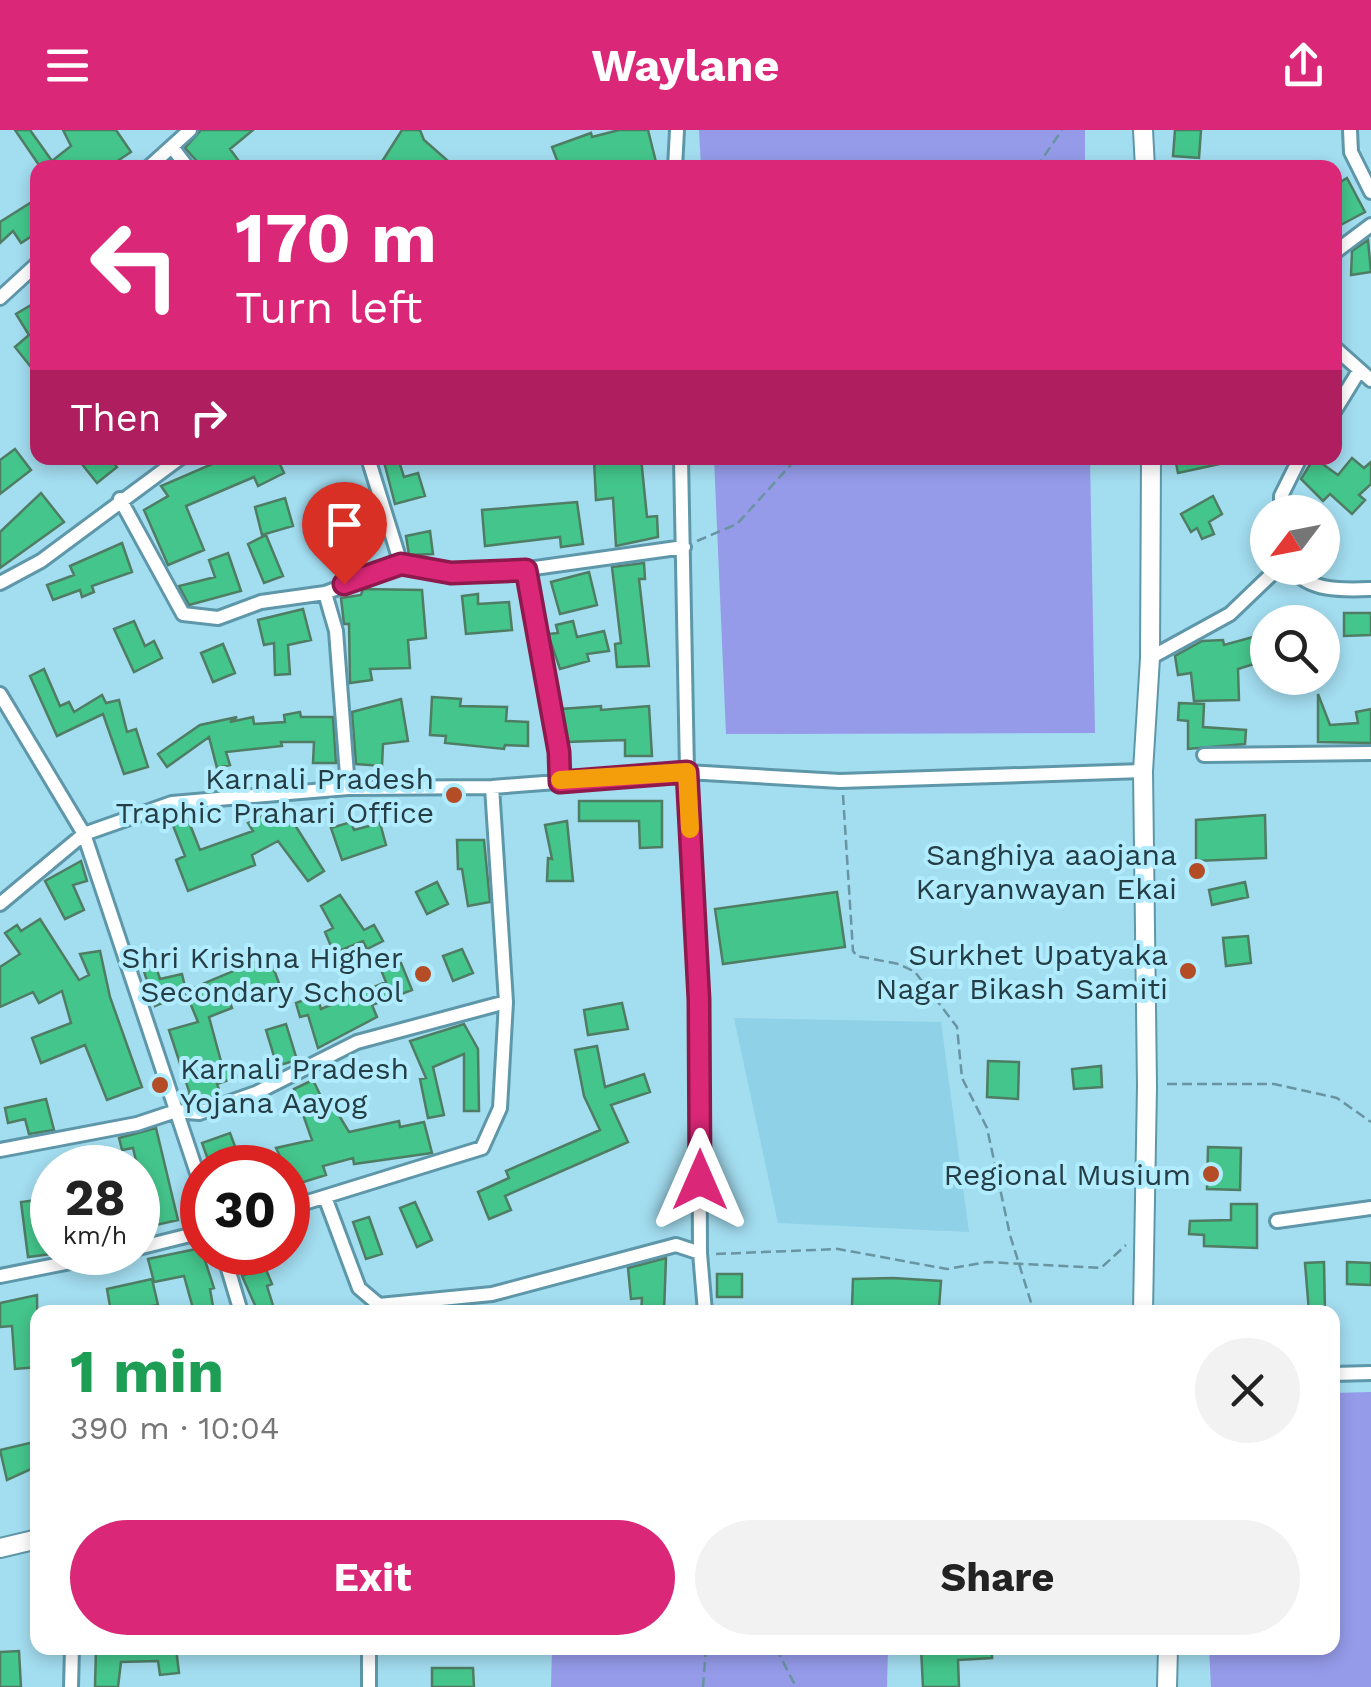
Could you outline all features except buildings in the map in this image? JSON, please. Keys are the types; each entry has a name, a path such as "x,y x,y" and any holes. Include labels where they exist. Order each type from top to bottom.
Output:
{"street":[{"path":"158,160 190,130"},
{"path":"675,160 677,130"},
{"path":"1143,130 1145,160"},
{"path":"1350,130 1350,152 1371,192"},
{"path":"172,148 182,160"},
{"path":"1342,247 1371,225"},
{"path":"0,298 30,270"},
{"path":"1342,355 1365,376 1342,402"},
{"path":"0,583 41,561 170,465"},
{"path":"370,465 401,564"},
{"path":"681,465 704,1305"},
{"path":"1143,1305 1147,1086 1143,771 1150,658 1152,465"},
{"path":"1281,495 1296,465"},
{"path":"120,499 184,614 218,618 261,602 325,593 401,564 451,573 526,570 684,546"},
{"path":"526,570 559,752 560,782"},
{"path":"1150,658 1230,614 1260,585"},
{"path":"1321,585 1338,590 1371,588"},
{"path":"325,593 336,631 348,788"},
{"path":"0,694 84,834 187,1145"},
{"path":"1204,755 1371,753"},
{"path":"0,904 84,834 172,803 348,788 492,787 687,772 840,781 1058,778 1143,771"},
{"path":"310,1201 482,1148 500,1108 506,1002 492,787"},
{"path":"0,1150 137,1124 176,1111 199,1113 256,1093 357,1042 506,1002"},
{"path":"325,1196 359,1288 379,1305 492,1294 676,1245 700,1252"},
{"path":"1277,1221 1371,1208"},
{"path":"0,1276 30,1270"},
{"path":"230,1275 239,1305"},
{"path":"1340,1374 1371,1373"},
{"path":"0,1548 30,1540"},
{"path":"71,1687 72,1655"},
{"path":"368,1687 369,1655"},
{"path":"1168,1655 1168,1687"}],"path":[{"path":"1041,160 1062,130"},
{"path":"684,546 737,524 791,465"},
{"path":"840,781 849,839 854,951 857,956 900,964 915,972 958,1027 962,1078 987,1128 1032,1305"},
{"path":"1147,1086 1274,1084 1337,1098 1371,1122"},
{"path":"700,1252 838,1249 947,1269 986,1262 1100,1268 1132,1241 1142,1243"},
{"path":"703,1687 705,1655"},
{"path":"780,1655 796,1687"}],"shaded area":[{"path":"699,130 1085,130 1085,160 701,160"},
{"path":"714,465 1090,465 1095,733 726,734"},
{"path":"734,1018 941,1022 969,1232 778,1223"},
{"path":"1371,1392 1371,1687 1211,1687 1209,1655 1340,1655 1340,1393"},
{"path":"552,1655 888,1655 887,1687 551,1687"}],"slow traffic":[{"path":"560,780 687,772 690,829"}],"place":[{"name":"Karnali Pradesh Traphic Prahari Office","path":"454,795"},
{"name":"Sanghiya aaojana Karyanwayan Ekai","path":"1197,871"},
{"name":"Surkhet Upatyaka Nagar Bikash Samiti","path":"1188,971"},
{"name":"Shri Krishna Higher Secondary School","path":"423,974"},
{"name":"Karnali Pradesh Yojana Aayog","path":"160,1085"},
{"name":"Regional Musium","path":"1211,1174"}],"route":[{"path":"344,584 401,564 451,573 526,570 559,752 560,782 687,772 699,1000 700,1180"}]}
